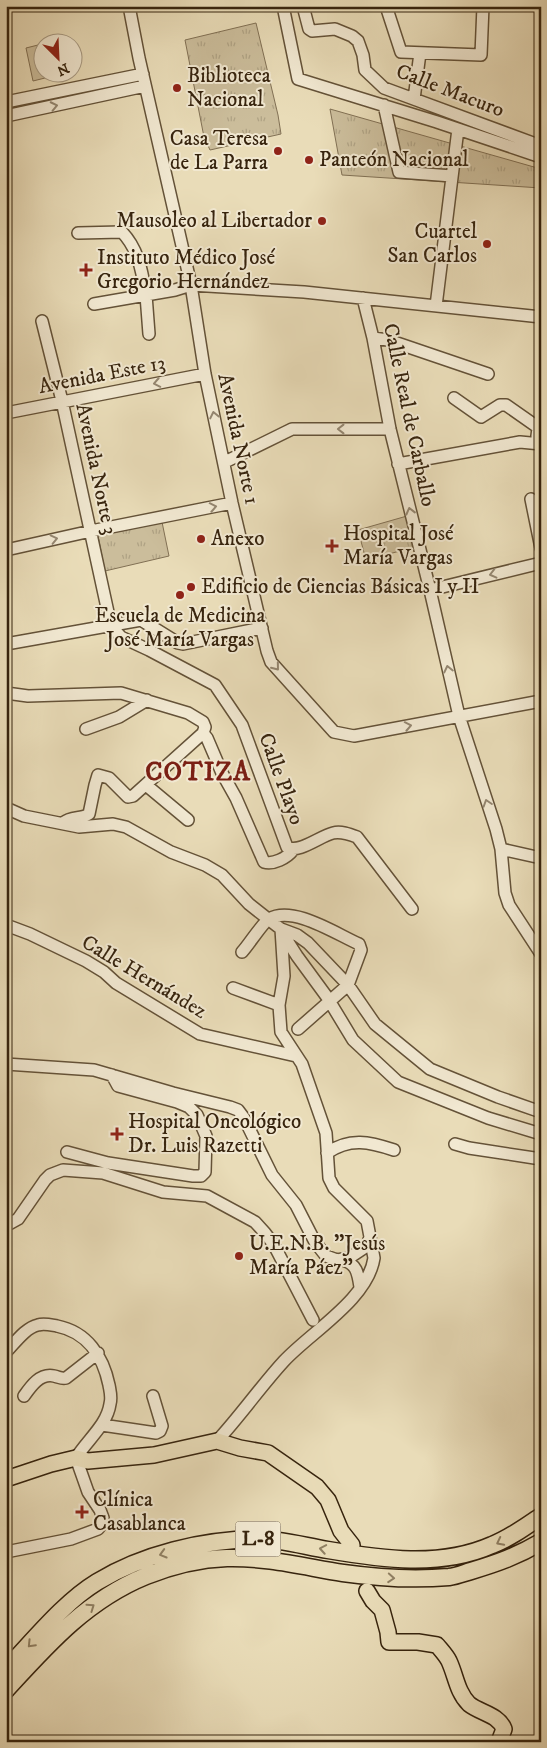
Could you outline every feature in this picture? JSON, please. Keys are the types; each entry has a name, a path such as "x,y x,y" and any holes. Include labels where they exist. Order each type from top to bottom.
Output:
{"highway":[{"name":"L-8","path":"6,1669 74,1599 96,1582 124,1568 184,1548 228,1541 258,1539 375,1558 430,1560 491,1546 518,1532 541,1516"},
{"name":"L-8","path":"6,1690 56,1636 90,1606 132,1583 172,1567 219,1559 246,1559 395,1579 451,1577 516,1556 541,1542"}],"main road":[{"path":"6,1480 51,1464 76,1458 88,1461 154,1455 218,1441 240,1448 268,1453 317,1487 328,1500 341,1531 352,1544"},
{"path":"367,1591 382,1610 389,1642 418,1642 437,1645 448,1661 465,1699 470,1704 495,1717 503,1725 504,1729 499,1742"}],"street":[{"name":"Avenida Norte 1","path":"129,6 191,285 205,374 232,503 271,662 334,732 354,736 541,702"},
{"path":"284,6 298,79 384,105 541,157"},
{"name":"Calle Macuro","path":"303,6 309,29 316,31 335,29 352,36 358,41 363,54 365,70 384,88 541,146"},
{"path":"386,6 401,52 481,56 483,6"},
{"path":"414,99 420,53"},
{"path":"6,102 144,80"},
{"path":"6,116 144,80"},
{"path":"384,105 399,172 452,176"},
{"path":"436,306 458,129"},
{"path":"78,233 122,232 132,242 139,261 146,296 149,334"},
{"path":"94,304 146,296 191,285 364,298 541,317"},
{"name":"Calle Real de Carballo","path":"364,298 390,429 459,716 501,849 505,893 509,904 541,954"},
{"name":"Avenida Norte 3","path":"42,321 62,401 111,626"},
{"path":"373,338 388,340 488,374"},
{"name":"Avenida Este 13","path":"6,413 205,374"},
{"path":"454,398 481,417 500,405 506,405 536,426 538,428 537,436 541,438"},
{"path":"224,462 292,429 390,429"},
{"path":"398,464 520,442 541,444"},
{"path":"531,499 541,548"},
{"path":"6,550 232,503"},
{"path":"430,590 541,563"},
{"path":"6,644 141,620 178,643 183,644 262,628"},
{"name":"Calle Playo","path":"111,626 121,637 215,684 242,726 287,847 293,850 333,833 343,833 357,837 412,909"},
{"path":"6,693 28,696 121,692 188,713 203,722 205,727 202,733 133,796 128,797 108,778 98,775 89,814 84,817 68,819 63,823"},
{"path":"86,728 119,718 147,700"},
{"path":"202,733 207,738 218,764 246,818 264,862 271,863 284,858 293,850"},
{"path":"146,785 188,820"},
{"path":"6,808 24,816 79,827 113,824 126,827 171,852 206,865 222,875 250,904 281,929 297,935 308,943 348,985 375,1024 430,1069 498,1097 541,1112"},
{"path":"501,849 541,858"},
{"path":"529,854 541,850"},
{"path":"529,854 541,864"},
{"path":"242,952 268,919 288,914 303,918 359,944 361,950 348,985 298,1029"},
{"name":"Calle Hernández","path":"6,925 30,934 86,961 104,972 116,983 200,1034 296,1056"},
{"path":"281,929 354,1040 402,1084 488,1118 541,1134"},
{"path":"218,1441 283,1362 340,1311 360,1287 374,1263 374,1253 367,1221 334,1188 329,1178 326,1133 302,1064 281,1032 279,1006 284,976 281,929"},
{"path":"233,988 279,1006"},
{"path":"6,1064 94,1070 230,1106 238,1110 244,1118 272,1175 296,1205 317,1247 326,1256 349,1261 355,1268 360,1287"},
{"path":"67,1152 108,1163 193,1176 201,1176 205,1172 206,1133 197,1115 189,1108 177,1102 118,1086 112,1075"},
{"path":"327,1153 337,1146 355,1142 379,1145 394,1150"},
{"path":"455,1144 469,1148 541,1159"},
{"path":"6,1223 9,1224 18,1219 45,1180 50,1175 63,1170 103,1174 163,1192 207,1196 255,1222 265,1232 274,1245 313,1320"},
{"path":"343,1260 364,1248 368,1244 370,1237"},
{"path":"6,1352 32,1327 39,1324 63,1327 78,1334 98,1353 108,1379 111,1394 110,1404 102,1425 86,1442 76,1458 88,1492 100,1510 103,1518 102,1524 98,1529 71,1539 6,1552"},
{"path":"24,1396 35,1382 42,1377 49,1375 61,1379 66,1378 98,1353"},
{"path":"102,1425 156,1433 160,1431 162,1426 153,1396"}],"green space":[{"path":"256,23 281,134 210,150 204,137 185,40"},
{"path":"32,46 32,76 26,48"},
{"path":"330,109 541,169 541,188 342,175"},
{"path":"407,516 415,547 366,560 358,530"},
{"path":"162,522 169,556 105,571 98,536"}],"place":[{"name":"Biblioteca Nacional","path":"177,88"},
{"name":"Casa Teresa de La Parra","path":"278,151"},
{"name":"Panteón Nacional","path":"309,160"},
{"name":"Mausoleo al Libertador","path":"322,221"},
{"name":"Cuartel San Carlos","path":"487,244"},
{"name":"Instituto Médico José Gregorio Hernández","path":"86,270"},
{"name":"Anexo","path":"201,539"},
{"name":"Hospital José María Vargas","path":"332,546"},
{"name":"Edificio de Ciencias Básicas I y II","path":"191,587"},
{"name":"Escuela de Medicina José María Vargas","path":"180,595"},
{"name":"Hospital Oncológico Dr. Luis Razetti","path":"117,1134"},
{"name":"U.E.N.B. \"Jesús María Páez\"","path":"239,1256"},
{"name":"Clínica Casablanca","path":"82,1512"}],"district":[{"name":"COTIZA","path":"198,772"}]}
